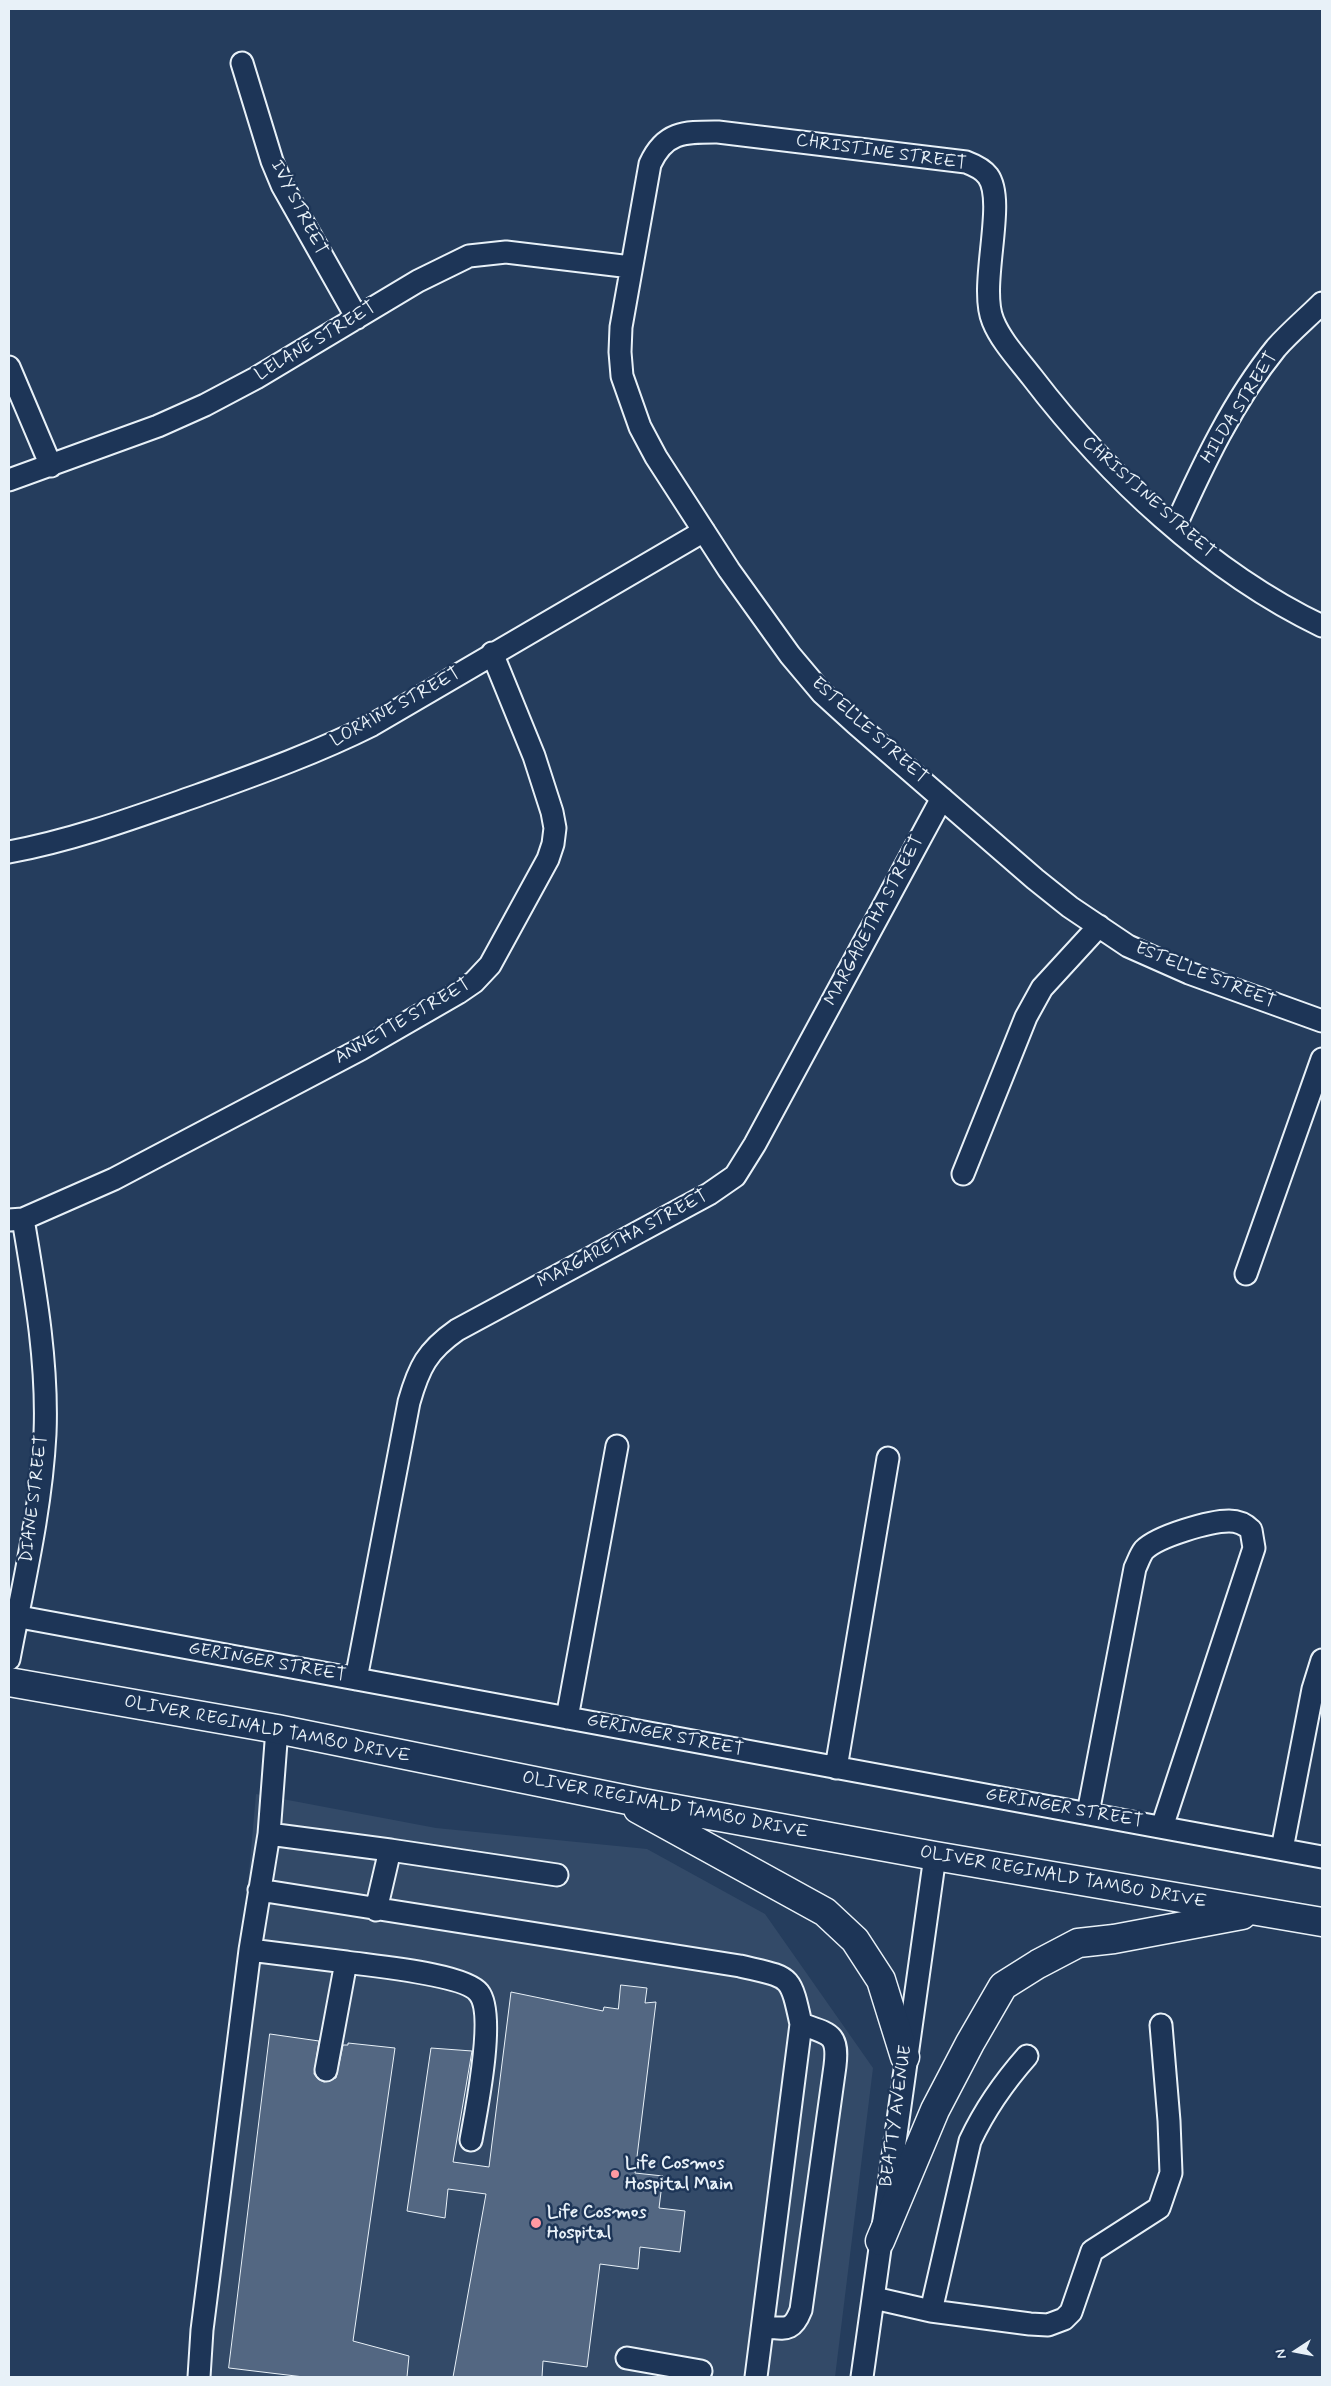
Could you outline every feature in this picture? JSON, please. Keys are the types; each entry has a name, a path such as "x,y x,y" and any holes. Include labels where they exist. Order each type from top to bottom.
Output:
{"main road":[{"name":"OLIVER REGINALD TAMBO DRIVE","path":"9,1682 277,1729 617,1798 935,1856 1322,1922"},
{"path":"617,1798 826,1912 855,1940 881,1980 905,2057"},
{"path":"880,2241 935,2110 970,2043 1003,1986 1038,1964 1078,1943 1260,1912"}],"street":[{"name":"IVY STREET","path":"242,63 272,160 282,185 357,318"},
{"name":"CHRISTINE STREET","path":"631,268 650,164 657,148 663,142 684,134 718,132 957,161 976,166 988,176 995,194 988,301 993,322 1052,402 1107,466 1175,527 1242,579 1297,614 1322,626"},
{"name":"LELANE STREET","path":"9,480 158,426 205,405 256,378 418,281 469,256 506,252 631,268"},
{"name":"ESTELLE STREET","path":"631,268 621,327 620,352 622,376 640,427 656,457 704,531 790,654 822,693 1035,879 1070,907 1128,946 1155,959 1322,1021"},
{"name":"HILDA STREET","path":"1175,527 1199,475 1232,413 1276,348 1322,303"},
{"path":"9,367 51,466"},
{"name":"LORAINE STREET","path":"9,852 47,845 191,798 333,744 372,725 704,531"},
{"name":"ANNETTE STREET","path":"16,1219 114,1179 361,1049 458,993 474,982 490,965 548,859 553,844 555,828 534,756 492,654"},
{"name":"MARGARETHA STREET","path":"356,1679 409,1402 418,1372 433,1348 457,1330 709,1194 735,1176 752,1150 942,798"},
{"path":"962,1174 1026,1017 1035,1000 1042,988 1098,926"},
{"path":"1246,1274 1322,1059"},
{"name":"DIANE STREET","path":"9,1660 13,1616 33,1535 42,1477 45,1433 44,1377 35,1287 16,1219"},
{"path":"567,1718 617,1446"},
{"path":"836,1768 888,1458"},
{"path":"1088,1812 1135,1568 1140,1556 1145,1550 1166,1537 1217,1523 1239,1522 1251,1530 1254,1548 1162,1827"},
{"name":"GERINGER STREET","path":"13,1616 836,1768 1088,1812 1322,1857"},
{"path":"1282,1849 1313,1689 1322,1660"},
{"path":"199,2377 202,2330 250,1950 269,1834 277,1729"},
{"path":"269,1834 557,1875"},
{"path":"376,1910 390,1850"},
{"name":"BEATTY AVENUE","path":"862,2377 905,2057 935,1856"},
{"path":"259,1890 740,1966 778,1975 788,1980 794,1990 801,2024 756,2377"},
{"path":"250,1950 449,1978 470,1986 480,1993 485,2017 485,2050 471,2140"},
{"path":"326,2070 346,1962"},
{"path":"763,2327 789,2328 796,2324 801,2310 835,2066 835,2041 831,2035 801,2024"},
{"path":"874,2298 931,2312 1030,2324 1048,2325 1064,2319 1071,2312 1092,2251 1159,2208 1171,2173 1161,2024"},
{"path":"931,2312 970,2141 982,2115 1027,2056"},
{"path":"627,2358 700,2371"}],"shaded area":[{"name":"Life Cosmos Hospital","path":"256,1794 436,1828 647,1849 765,1914 873,2068 835,2377 204,2377"}],"building":[{"path":"621,1985 647,1988 645,2003 656,2002 635,2173 663,2176 659,2208 685,2211 680,2252 640,2247 638,2269 600,2264 587,2367 543,2361 542,2377 453,2377 486,2194 448,2189 445,2218 407,2211 431,2048 472,2051 453,2162 489,2167 511,1992 603,2011 604,2007 618,2009"},
{"path":"270,2034 319,2041 314,2074 324,2082 336,2078 343,2045 348,2045 348,2043 395,2048 353,2341 409,2356 407,2377 304,2377 229,2368"}],"place":[{"name":"Life Cosmos Hospital Main","path":"615,2174"},
{"name":"Life Cosmos Hospital","path":"536,2223"}]}
